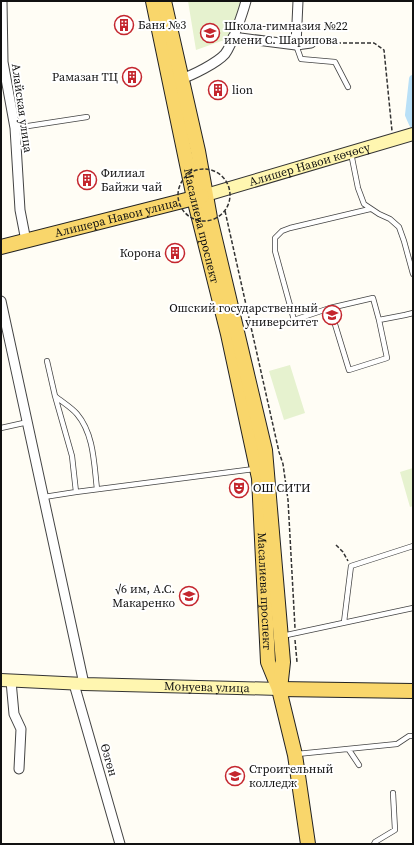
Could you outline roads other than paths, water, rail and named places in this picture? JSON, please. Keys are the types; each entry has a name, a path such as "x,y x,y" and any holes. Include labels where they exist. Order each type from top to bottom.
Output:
{"main road":[{"name":"Масалиева проспект","path":"153,1 200,197 259,478 268,662 280,689"},
{"path":"164,1 198,151 200,197"},
{"name":"Алишер Навои көчөсү","path":"200,197 412,134"},
{"name":"Масалиева проспект","path":"200,197 210,218 266,450 282,636 283,662 280,689"},
{"name":"Алишера Навои улица","path":"26,241 200,197"},
{"path":"1,247 26,241"},
{"name":"Монуева улица","path":"6,680 79,684 413,691"},
{"path":"280,689 295,755 308,844"}],"street":[{"name":"Алайская улица","path":"2,1 3,62 15,128 20,210 26,241"},
{"path":"182,79 192,75 225,54 244,10 246,1"},
{"path":"296,45 298,1"},
{"path":"233,37 296,45 311,43"},
{"name":"Өзгөн","path":"1,301 44,497 79,684 120,844"},
{"path":"6,680 14,714 21,729 19,769"}],"lane":[{"path":"296,45 301,59 335,62 348,87"},
{"path":"15,128 87,117"},
{"path":"351,153 358,188 364,204 370,209 390,219 399,227 413,274"},
{"path":"330,308 349,370 387,358 373,298 330,308 294,320 275,251 275,238 282,231 290,228 370,209"},
{"path":"379,320 413,313"},
{"path":"47,361 72,456 76,492"},
{"path":"55,396 77,414 87,429 92,449 97,489"},
{"path":"1,428 28,422"},
{"path":"44,497 257,469"},
{"path":"344,622 351,566 413,546"},
{"path":"282,636 413,608"},
{"path":"295,755 396,744 409,736 413,736"},
{"path":"349,750 359,765"},
{"path":"374,844 395,830 393,793"}],"waterway":[{"path":"413,79 409,115 413,124"}],"place":[{"name":"Баня №3","path":"124,25"},
{"name":"Школа-гимназия №22 имени С. Шарипова","path":"210,33"},
{"name":"Рамазан ТЦ","path":"132,77"},
{"name":"lion","path":"218,90"},
{"name":"Филиал Байжи чай","path":"87,180"},
{"name":"Корона","path":"175,253"},
{"name":"Ошский государственный университет","path":"332,315"},
{"name":"ОШ СИТИ","path":"239,488"},
{"name":"√6 им, А.С. Макаренко","path":"189,596"},
{"name":"Строительный колледж","path":"235,776"}]}
